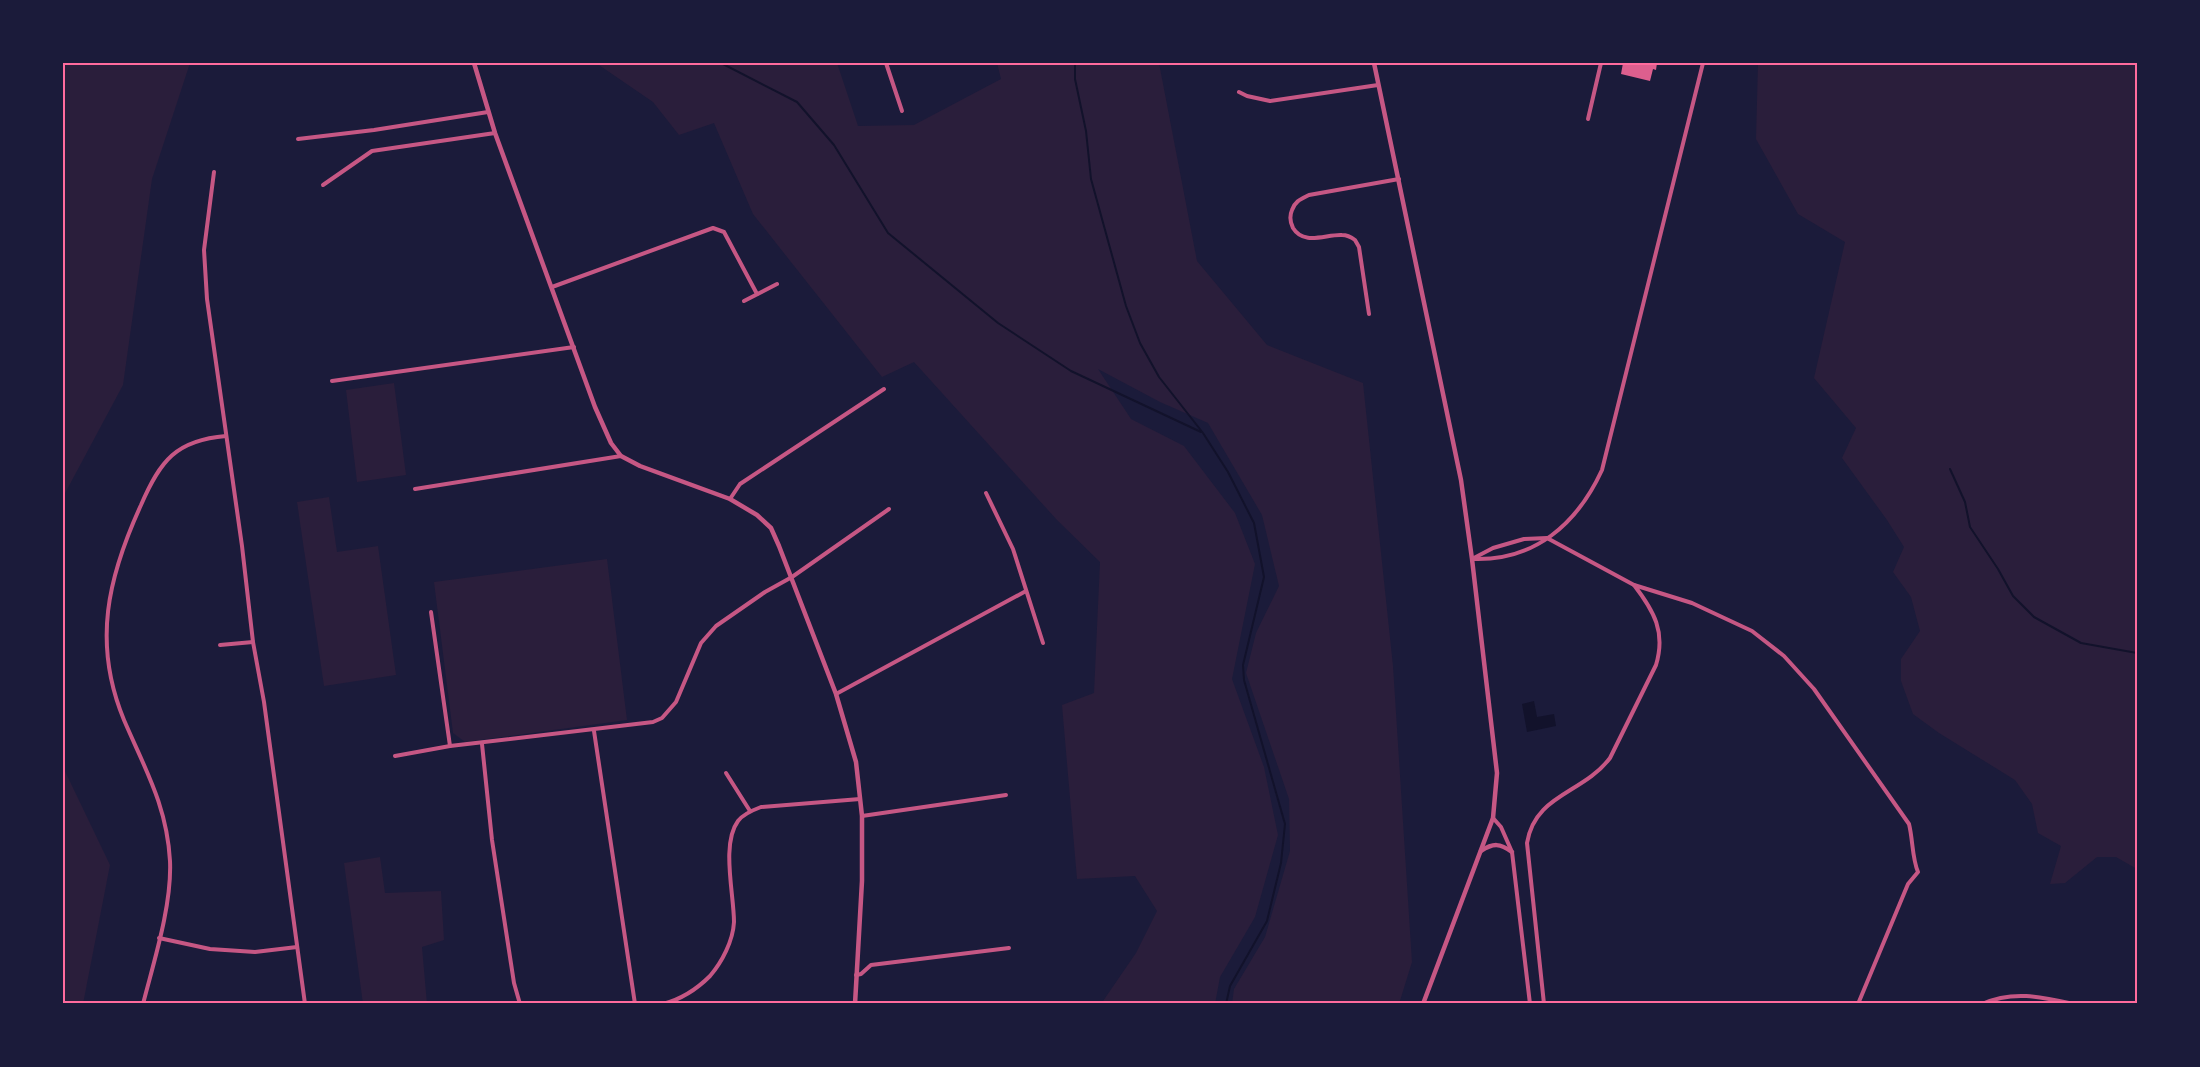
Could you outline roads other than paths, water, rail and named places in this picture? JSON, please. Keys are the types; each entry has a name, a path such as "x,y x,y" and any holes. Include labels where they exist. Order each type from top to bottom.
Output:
{"street":[{"path":"474,63 495,133 611,443 621,456 640,466 730,499 757,514 771,528 792,577 852,743 862,816 862,881 855,1004"},
{"path":"886,63 902,111"},
{"path":"1374,63 1400,178 1461,480 1497,773 1493,818 1423,1004"},
{"path":"1588,118 1601,63"},
{"path":"1472,559 1493,559 1529,550 1563,528 1591,493 1602,470 1703,63"},
{"path":"1239,92 1270,102 1378,85"},
{"path":"298,139 375,130 488,112"},
{"path":"323,185 372,151 495,133"},
{"path":"214,172 204,250 204,272 253,642 264,702 305,1004"},
{"path":"1369,314 1359,247 1355,240 1341,235 1302,237 1294,230 1290,219 1292,208 1298,200 1309,195 1400,178"},
{"path":"552,286 713,228 724,232 757,294"},
{"path":"744,301 777,284"},
{"path":"332,381 574,347"},
{"path":"730,499 740,484 884,388"},
{"path":"143,1004 168,893 170,863 162,806 112,686 107,632 109,595 129,531 159,469 175,452 196,440 226,436"},
{"path":"414,489 621,456"},
{"path":"986,493 1013,549 1043,643"},
{"path":"395,756 450,746 653,722 662,718 676,702 701,643 716,626 765,592 792,577 889,509"},
{"path":"1472,559 1493,548 1524,539 1547,538 1634,585 1692,603 1752,631 1784,656 1814,689 1909,824 1918,872 1908,884 1857,1004"},
{"path":"1544,1004 1527,843 1530,827 1537,814 1548,804 1588,780 1604,766 1656,665 1661,637 1646,600 1634,585"},
{"path":"836,694 1026,591"},
{"path":"431,612 450,746"},
{"path":"220,645 253,642"},
{"path":"594,730 635,1004"},
{"path":"482,744 492,840 514,983 520,1004"},
{"path":"726,773 750,811"},
{"path":"862,816 1006,795"},
{"path":"663,1004 678,1000 698,988 717,967 728,946 734,924 731,836 738,821 750,811 761,807 860,799"},
{"path":"1493,818 1501,827 1512,852 1530,1004"},
{"path":"1481,851 1498,844 1512,852"},
{"path":"159,938 210,949 255,952 297,947"},
{"path":"855,975 861,974 871,965 1009,948"},
{"path":"1982,1004 1995,999 2025,995 2074,1004"}],"waterway":[{"path":"721,63 797,102 834,145 888,233 998,323 1071,371 1201,432"},
{"path":"1075,63 1075,79 1086,131 1091,179 1126,306 1140,343 1159,377 1203,433 1228,472 1254,523 1264,577 1243,665 1244,680 1285,824 1281,863 1267,921 1230,986 1226,1004"},
{"path":"1950,469 1965,502 1970,527 2013,596 2034,617 2081,643 2137,653"}]}
